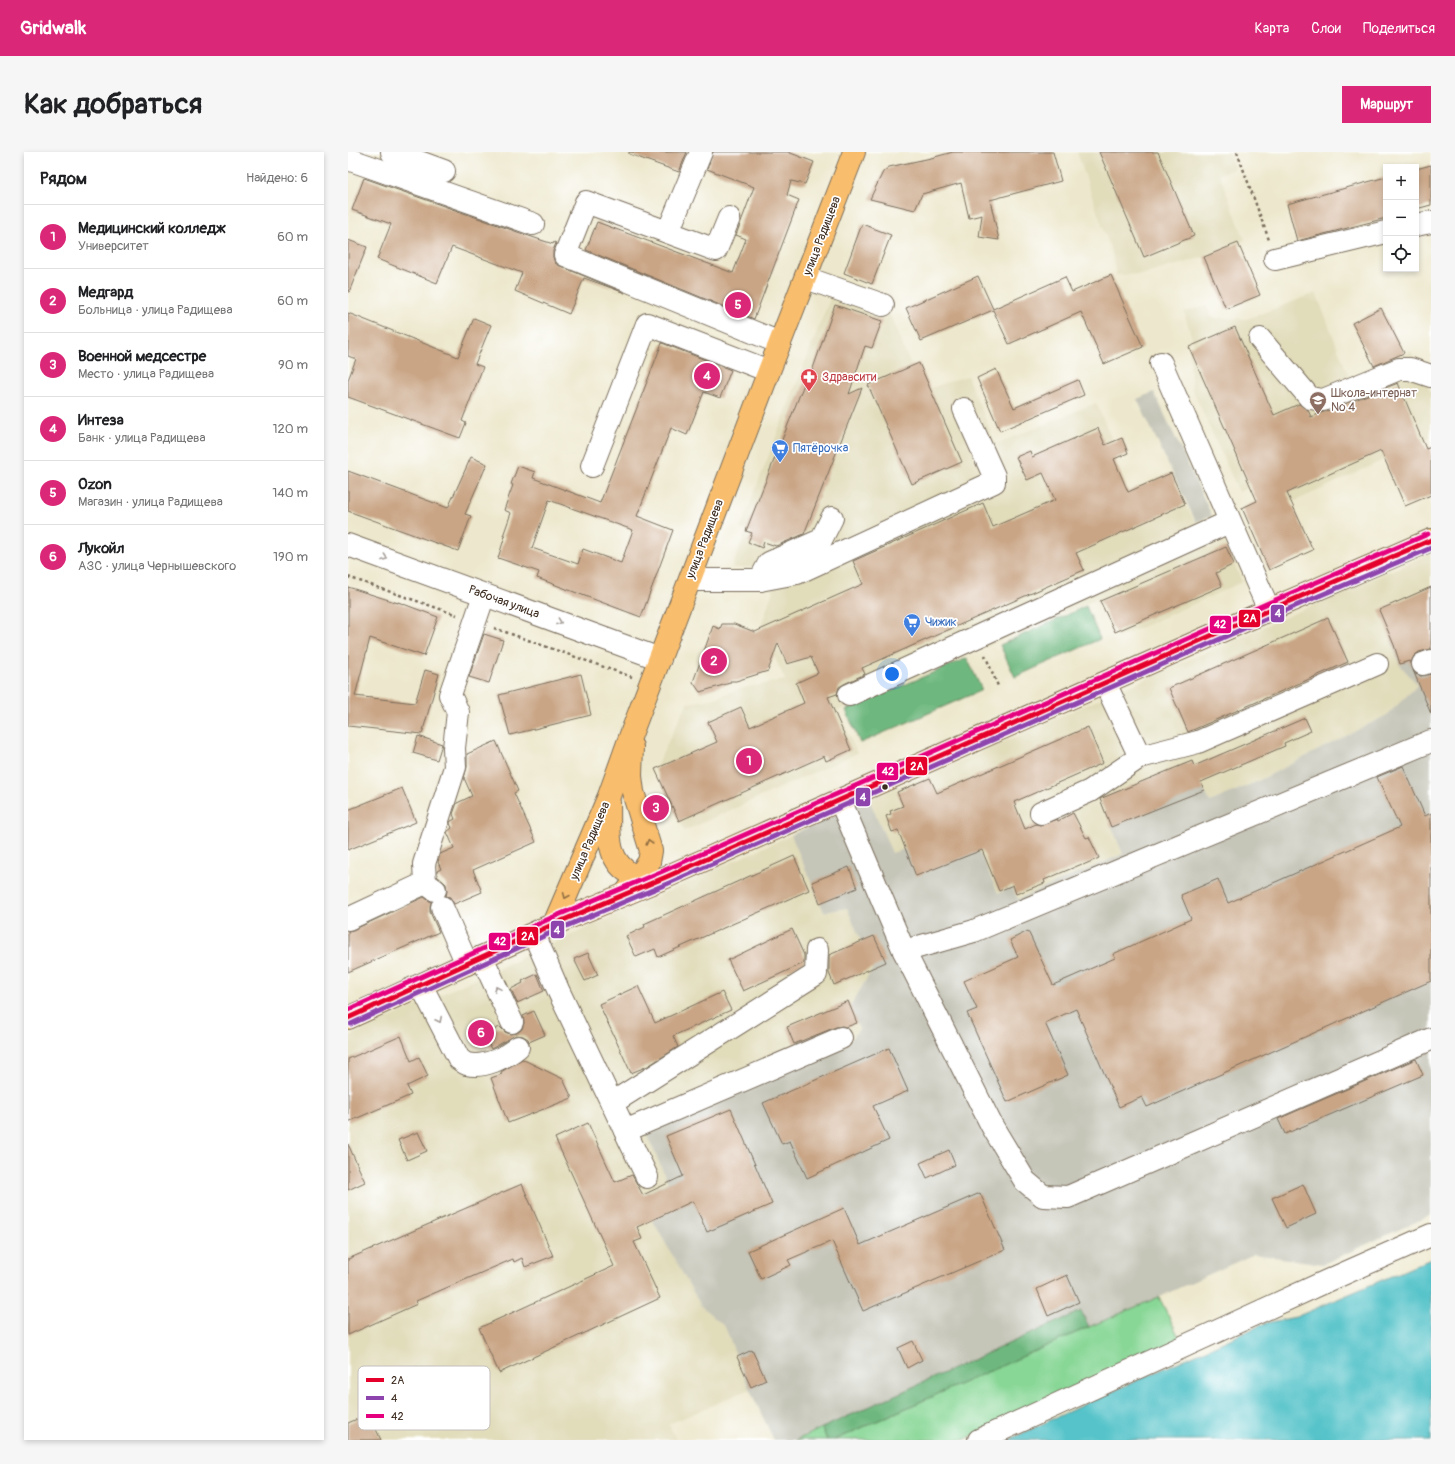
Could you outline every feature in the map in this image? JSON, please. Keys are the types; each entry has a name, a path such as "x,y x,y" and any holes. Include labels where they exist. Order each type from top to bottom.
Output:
{"main road":[{"name":"улица Радищева","path":"554,924 608,796 769,371 854,152"},
{"path":"348,1018 554,924 624,895 647,879 840,800 1105,682 1431,540"},
{"path":"633,729 631,776 633,792 651,851 648,862 647,879"},
{"path":"608,796 610,844 613,856 627,872 647,879"}],"street":[{"path":"392,152 444,171"},
{"path":"668,232 700,152"},
{"path":"348,159 533,224"},
{"path":"729,218 716,250 586,202 565,255 780,343"},
{"path":"1419,224 1431,222"},
{"path":"1275,259 1383,233"},
{"path":"806,278 882,306"},
{"path":"592,466 647,324 769,371"},
{"path":"1260,339 1310,398 1323,400 1399,369 1410,369 1431,376"},
{"path":"1161,363 1229,522 1269,610"},
{"path":"690,580 760,580 797,573 994,482 994,476 964,409"},
{"path":"760,580 769,563 822,540 832,518"},
{"path":"849,695 1229,522"},
{"name":"Рабочая улица","path":"348,545 660,659"},
{"path":"484,594 450,695 458,712 454,748 455,767 424,864 434,893 512,1022"},
{"path":"1041,813 1090,791 1140,757 1198,742 1377,664"},
{"path":"1105,682 1140,757"},
{"path":"904,950 974,931 1431,741"},
{"path":"840,800 904,950 992,1126 1025,1181 1043,1196 1068,1197 1431,1038"},
{"path":"348,919 434,893"},
{"path":"534,934 559,992 647,1176"},
{"path":"612,1103 816,974 817,950"},
{"path":"422,985 459,1059 467,1064 481,1065 510,1054 518,1047"},
{"path":"625,1131 841,1038"},
{"path":"979,1440 1320,1284 1431,1235"}],"path":[{"path":"1237,152 1275,259"},
{"path":"348,577 626,674 650,684"},
{"path":"983,650 998,686"}],"shaded area":[{"path":"1077,152 1229,152 1234,169 1219,174 1245,240 1204,257 1145,274 1116,275 1112,254"},
{"path":"836,283 884,301 911,366 930,388 967,376 996,444 1096,403 1113,442 1122,438 1128,453 1114,460 1128,491 1171,473 1185,504 1209,549 1224,542 1242,582 1117,638 1099,598 838,711 857,753 684,831 655,769 687,703 713,699 738,689 785,680 761,626 781,567 732,568 746,531 740,529"},
{"name":"Школа-интернат № 4","path":"1316,293 1350,379 1411,351 1431,393 1431,438 1291,503 1279,474 1239,492 1192,389 1189,347 1194,345 1184,312 1207,306 1212,318 1247,319"},
{"path":"1154,392 1212,516 1196,522 1137,399"},
{"path":"1431,553 1431,626 1399,664 1418,685 1387,715 1256,782 1210,802 1204,790 1100,799 1123,854 1018,899 998,893 916,876 892,854 869,799 944,768"},
{"path":"1431,626 1431,1215 1323,1264 1254,1254 1089,1327 1080,1311 796,1440 774,1440 748,1386 725,1327 701,1306 653,1221 642,1195 668,1182 646,1133 848,1043 859,1029 850,1007 873,968 886,962 874,936 861,941 847,908 824,912 791,835 869,799 892,853 905,849 916,876 979,851 998,893 1012,888 1018,899 1123,854 1100,799 1192,761 1210,802 1256,782 1387,715 1418,685 1399,664 1391,640"},
{"path":"791,835 824,912 847,908 861,941 874,936 886,962 873,968 850,1007 859,1029 848,1043 668,1183 642,1195 653,1221 701,1306 725,1327 750,1389 669,1424 676,1440 348,1440 348,1037"}],"green space":[{"path":"1086,606 1100,639 1015,677 1000,645"},
{"path":"967,658 982,690 860,743 846,710"},
{"path":"1159,1297 1183,1345 963,1440 834,1440 1089,1327"},
{"path":"1081,1311 1089,1327 834,1440 827,1440 822,1428"},
{"path":"822,1428 827,1440 796,1440"}],"water":[{"path":"1431,1259 1431,1440 1008,1440 1091,1401 1266,1323 1296,1317"}],"building":[{"path":"629,152 687,152 679,172 629,154"},
{"path":"713,152 788,152 814,162 805,184 791,181 787,195 799,200 754,319 586,250 597,222 733,273 746,239 736,235 754,187 707,169"},
{"path":"953,152 1053,152 1061,181 990,200 999,240 979,237 982,215 969,218 961,183 922,194 915,210 870,199 883,172 889,167"},
{"path":"1099,152 1158,152 1194,236 1144,257"},
{"path":"1431,165 1431,205 1419,208 1419,200 1419,168"},
{"path":"364,178 529,236 553,244 554,242 556,243 553,251 555,263 625,293 584,278 569,314 515,291 522,273 452,247 437,283 377,259 391,224 352,210"},
{"path":"1383,178 1383,219 1297,241 1287,204"},
{"path":"862,224 891,235 872,284 844,273"},
{"path":"348,240 367,247 349,292 348,292"},
{"path":"1238,243 1260,295 1226,309 1204,257"},
{"path":"1111,275 1143,347 1104,364 1081,312 1009,344 993,310 921,341 906,308 978,276 993,309 1065,277 1072,292"},
{"path":"835,305 882,321 872,348 865,346 849,394 862,388 804,534 776,546 764,542 762,548 748,542 752,533 746,531 806,379 809,380"},
{"path":"1381,308 1404,353 1374,366 1352,323"},
{"path":"348,313 458,357 474,318 491,325 475,364 483,367 462,421 466,423 460,438 348,397 348,380 356,359 348,356"},
{"path":"1235,327 1274,415 1299,404 1308,410 1311,417 1398,383 1426,449 1431,447 1431,495 1405,506 1381,451 1287,493 1313,550 1269,570 1242,508 1257,501 1189,347"},
{"path":"662,343 731,370 720,398 704,392 687,435 671,428 637,516 673,530 641,617 537,578 539,572 498,558 505,536 503,536 511,513 504,510 513,485 511,484 518,466 535,472 533,478 600,503","holes":["549,500 633,530 621,563 583,549 578,564 532,548"]},
{"path":"919,363 962,462 912,484 868,385"},
{"path":"996,369 1014,408 1078,380 1084,395 1000,431 977,378"},
{"path":"1098,428 1105,445 1122,438 1128,453 1114,459 1128,492 1171,473 1185,504 1076,553 1084,570 862,668 865,674 839,687 837,694 828,697 851,750 826,761 824,756 679,821 655,769 717,742 708,722 741,707 750,727 804,703 796,683 818,673 811,657 787,664 778,643 768,671 736,681 730,681 730,683 700,692 693,682 713,626 720,629 722,624 734,624 755,632 863,584 853,561 983,503 993,527 1055,500 1043,473 1027,480 1016,457 1030,451 1032,457"},
{"path":"471,457 487,464 465,514 471,516 458,551 348,511 348,471 448,508"},
{"path":"1226,547 1234,564 1216,573 1222,586 1115,632 1100,601"},
{"path":"348,587 398,602 438,617 424,656 370,638 355,696 415,703 425,670 439,674 422,734 348,726"},
{"path":"1431,587 1431,649 1419,652 1414,656 1411,666 1409,661 1400,664 1394,645 1379,610"},
{"path":"1328,618 1348,662 1188,732 1169,688"},
{"path":"484,634 503,640 489,683 469,677"},
{"path":"1413,670 1415,674 1421,676 1431,674 1431,714"},
{"path":"581,674 591,715 510,735 499,695"},
{"path":"1305,718 1311,731 1284,743 1285,746 1201,782 1204,790 1111,827 1100,799 1192,761 1194,766"},
{"path":"1088,727 1103,763 1014,802 1025,829 1036,824 1040,825 1057,819 1058,821 1073,813 1086,838 1089,837 1099,858 1044,880 1045,883 1016,894 1013,885 999,891 982,850 916,876 898,830 892,832 886,816 891,814 890,811 903,806 897,792 930,778 937,793"},
{"path":"418,736 442,744 437,760 413,753"},
{"path":"496,741 518,791 514,793 536,842 473,870 482,892 454,904 450,897 446,896 446,884 437,876 437,871 441,869 438,862 440,854 454,848 447,832 452,828 450,823 455,819 453,814 457,803 472,796 464,778 467,767 467,754"},
{"path":"1403,766 1425,816 1431,813 1431,981 1147,1107 1142,1097 1119,1107 1076,1009 1045,1023 1068,1075 1007,1102 967,1013 977,1009 964,981 1018,957 1010,940 1028,931 1053,985 1115,958 1113,954 1191,919 1181,895 1218,879 1228,903 1400,827 1377,777"},
{"path":"402,788 416,822 348,850 348,810"},
{"path":"794,856 809,890 658,957 655,949 636,957 626,936 645,927 644,924"},
{"path":"849,867 857,888 820,903 812,882"},
{"path":"424,897 431,902 430,912 439,932 348,972 348,931"},
{"path":"792,929 804,955 804,963 743,991 728,960"},
{"path":"874,936 886,962 834,985 829,973 829,955"},
{"path":"588,953 598,975 585,981 574,959"},
{"path":"537,974 544,991 517,1003 511,989 523,983 522,981"},
{"path":"638,986 655,1023 722,992 731,1010 673,1036 678,1047 648,1066 631,1073 599,1004"},
{"path":"848,1001 857,1023 846,1027 836,1027 794,1044 787,1027"},
{"path":"534,1011 545,1035 529,1042 528,1039 523,1036 516,1035 491,1049 484,1034 500,1027 505,1032 510,1034 517,1033 522,1029 524,1023 523,1016"},
{"path":"401,1036 411,1061 419,1057 428,1076 407,1086 411,1095 348,1122 348,1059"},
{"path":"889,1048 908,1091 873,1106 889,1140 807,1178 790,1141 782,1144 763,1103"},
{"path":"522,1059 563,1079 572,1098 508,1123 491,1078 502,1074 501,1072"},
{"path":"1416,1059 1423,1075 1285,1134 1278,1119"},
{"path":"731,1109 772,1204 707,1232 693,1201 637,1227 642,1239 634,1242 660,1298 499,1373 479,1328 614,1266 555,1138 588,1123 615,1182 632,1175 643,1195 683,1176 666,1136"},
{"path":"418,1132 427,1151 407,1160 398,1140"},
{"path":"348,1144 365,1182 348,1190"},
{"path":"949,1150 955,1165 927,1178 920,1163"},
{"path":"522,1184 553,1256 525,1267 522,1258 514,1262 513,1259 416,1301 417,1304 348,1335 348,1259"},
{"path":"1303,1184 1316,1214 1286,1228 1272,1198"},
{"path":"980,1193 1005,1250 863,1311 832,1241 788,1260 791,1265 761,1279 748,1251 844,1208 860,1245"},
{"path":"1067,1275 1079,1302 1048,1316 1037,1289"},
{"path":"913,1341 922,1360 907,1368 898,1348"},
{"path":"752,1350 766,1380 751,1387 737,1357"},
{"path":"358,1419 358,1430 376,1430 381,1440 348,1440 348,1423"}],"transit line":[{"name":"42","path":"348,1010 551,918 663,871 1266,604 1428,534"},
{"name":"2А","path":"348,1018 554,924 666,877 1269,610 1431,540"},
{"name":"4","path":"351,1024 557,930 669,883 1272,616 1431,548"}],"place":[{"name":"Ozon","path":"738,305"},
{"name":"Интеза","path":"707,376"},
{"name":"Здравсити","path":"809,392"},
{"name":"Школа-интернат № 4","path":"1318,415"},
{"name":"Пятёрочка","path":"780,463"},
{"name":"Чижик","path":"912,637"},
{"name":"Медгард","path":"714,661"},
{"name":"Медицинский колледж","path":"749,761"},
{"name":"Военной медсестре","path":"656,808"},
{"name":"Лукойл","path":"481,1033"}]}
